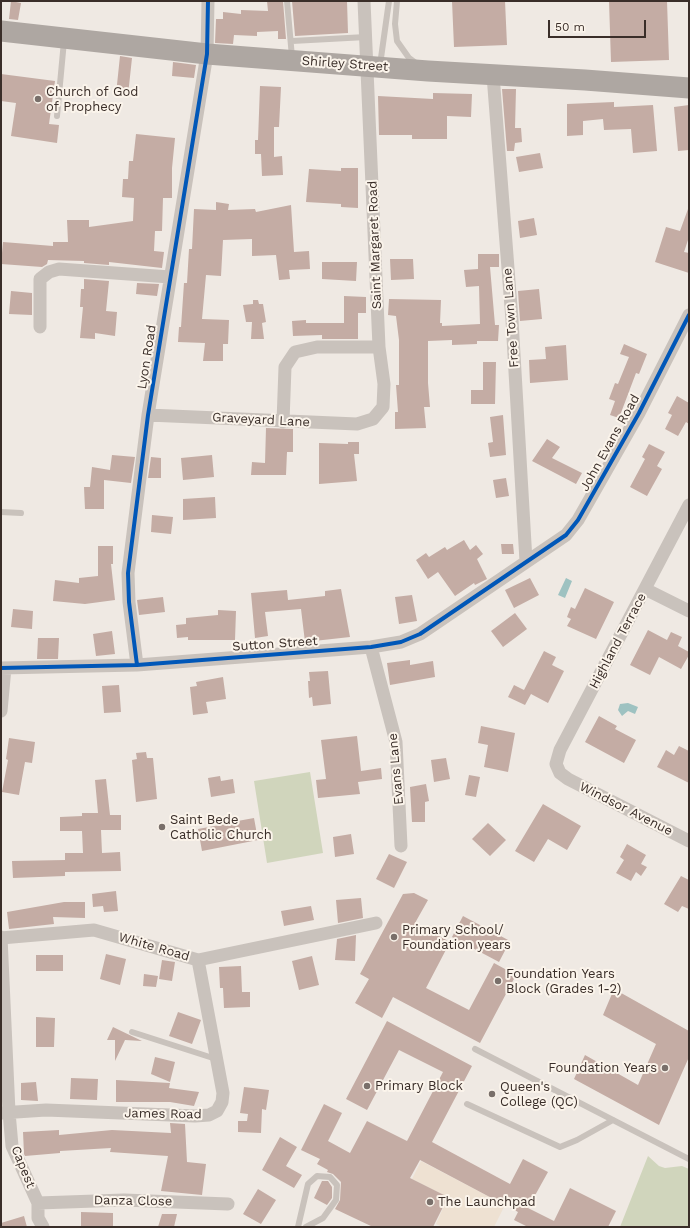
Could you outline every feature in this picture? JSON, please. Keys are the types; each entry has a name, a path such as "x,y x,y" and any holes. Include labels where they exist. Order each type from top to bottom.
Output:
{"highway":[{"name":"Shirley Street","path":"1,31 207,54 292,51 374,67 689,88"}],"street":[{"name":"Lyon Road","path":"137,665 129,602 128,573 148,415 207,54 208,1"},
{"name":"Saint Margaret Road","path":"364,1 366,37 374,67 379,347 384,401 383,407 373,419"},
{"name":"Free Town Lane","path":"493,75 512,320 526,561"},
{"path":"40,327 40,279 49,272 59,269 170,277"},
{"name":"John Evans Road","path":"526,561 566,535 578,520 639,413 689,315"},
{"path":"283,422 285,367 295,352 317,347 379,347"},
{"name":"Graveyard Lane","path":"148,415 357,424 373,419"},
{"name":"Highland Terrace","path":"564,776 556,767 557,755 689,505"},
{"name":"Sutton Street","path":"3,668 137,665 371,647 400,642 420,634 526,561"},
{"path":"645,589 689,611"},
{"name":"Evans Lane","path":"371,647 396,742 401,846"},
{"path":"1,711 3,668"},
{"name":"Windsor Avenue","path":"564,776 689,841"},
{"name":"White Road","path":"1,938 94,930 198,960 376,923"},
{"name":"Capest","path":"1,938 5,1112 12,1146 38,1203 38,1218 43,1227"},
{"name":"James Road","path":"5,1112 46,1110 195,1116 209,1115 217,1111 223,1098 218,1059 198,960"},
{"name":"Danza Close","path":"38,1203 124,1200 228,1204"}],"lane":[{"path":"287,1 292,51 366,37"},
{"path":"374,67 389,1"},
{"path":"397,1 395,24 397,41 409,58 428,71"},
{"path":"57,116 64,38"},
{"path":"1,512 21,513"},
{"path":"132,1032 218,1059"},
{"path":"475,1049 689,1159"},
{"path":"467,1104 560,1147 577,1140 613,1120"},
{"path":"298,1227 308,1184 317,1176 323,1175 330,1177 337,1185 338,1194 328,1214 316,1223 306,1227"},
{"path":"316,1223 323,1227"}],"green space":[{"path":"310,772 323,853 267,863 254,781"},
{"path":"648,1156 659,1166 665,1168 682,1166 689,1169 689,1227 620,1227"}],"shaded area":[{"path":"421,1161 505,1205 494,1227 442,1227 436,1224 448,1197 412,1179"}],"water":[{"path":"566,578 572,581 565,598 558,595"},
{"path":"628,703 638,707 635,714 628,711 622,716 618,710 620,704"}],"building":[{"path":"11,1 21,3 18,20 9,19"},
{"path":"267,1 283,1 286,39 278,39 278,31 257,32 257,36 234,35 233,44 215,43 216,19 223,19 223,12 241,14 241,10 268,11"},
{"path":"292,1 347,1 348,33 295,36"},
{"path":"452,1 505,1 507,45 454,47"},
{"path":"609,1 667,1 669,60 611,62"},
{"path":"120,56 132,58 128,95 116,94"},
{"path":"173,62 196,65 194,78 172,76"},
{"name":"Church of God of Prophecy","path":"1,74 55,81 49,124 59,125 57,143 11,136 16,103 1,101"},
{"path":"260,86 281,87 279,127 274,127 274,157 282,156 283,175 262,176 261,154 255,154 255,140 258,140"},
{"path":"502,89 516,89 515,128 521,128 522,142 515,143 514,151 507,151"},
{"path":"433,93 472,94 471,117 447,116 447,139 412,139 412,135 379,135 378,96 433,99"},
{"path":"614,102 614,107 653,105 657,151 633,153 631,129 604,130 603,119 583,121 583,135 567,136 567,104"},
{"path":"689,105 689,150 678,151 674,107"},
{"path":"136,134 175,138 172,168 172,198 163,198 162,231 155,231 154,251 164,252 162,268 109,262 109,265 84,263 84,261 48,260 47,264 42,267 1,264 3,242 53,246 53,242 68,242 67,220 89,220 89,227 133,221 134,198 122,197 123,179 128,179 129,161 133,161"},
{"path":"540,153 543,168 519,172 516,157"},
{"path":"341,168 358,168 358,208 341,207 341,204 306,202 309,169 341,171"},
{"path":"216,202 229,204 228,210 255,209 256,212 291,205 294,252 309,251 310,269 289,270 290,279 279,280 276,255 252,256 252,239 223,240 221,276 206,275 202,319 229,320 228,344 223,344 223,361 203,361 205,343 178,342 179,327 181,327 184,283 187,283 189,249 192,249 194,209 216,210"},
{"path":"688,209 689,237 684,252 689,253 689,273 655,262 666,227 680,231"},
{"path":"534,218 537,235 520,238 518,221"},
{"path":"478,254 499,254 499,267 490,267 495,325 499,325 498,341 477,341 477,344 452,345 452,340 428,341 428,383 430,407 424,407 426,428 395,429 395,412 398,412 396,385 399,385 399,340 396,316 388,315 389,299 441,300 440,323 442,323 442,326 480,324 479,286 466,287 464,270 478,269"},
{"path":"390,259 413,259 414,279 391,280"},
{"path":"322,262 357,262 356,281 322,279"},
{"path":"84,279 109,281 106,311 117,312 115,336 95,333 95,339 80,338 83,307 80,307 81,289 84,289"},
{"path":"137,283 159,284 157,296 136,294"},
{"path":"539,289 542,319 520,321 518,291"},
{"path":"11,291 32,293 32,315 9,314"},
{"path":"344,296 366,297 366,313 358,313 358,339 322,339 322,335 293,336 292,321 306,320 306,323 344,323"},
{"path":"253,300 258,300 259,304 263,304 266,322 262,323 264,339 251,339 252,322 246,322 243,305 253,304"},
{"path":"624,344 647,354 639,374 636,373 619,418 610,415 615,401 609,399 615,383 618,384 629,357 620,354"},
{"path":"566,345 568,380 530,383 529,360 546,359 545,347"},
{"path":"483,362 496,362 495,404 471,404 471,390 483,390"},
{"path":"677,396 689,403 689,424 686,422 678,436 665,429 672,415 668,413"},
{"path":"503,415 506,455 490,457 488,443 493,442 490,417"},
{"path":"266,428 293,429 293,452 287,452 286,475 251,475 252,462 265,463"},
{"path":"547,439 560,447 552,458 582,473 576,484 532,461"},
{"path":"348,442 359,442 359,454 354,454 357,481 319,484 319,443 348,444"},
{"path":"649,444 665,452 657,466 662,469 647,496 630,487 645,459 642,457"},
{"path":"112,455 135,457 131,483 104,480 104,509 85,509 84,487 90,487 92,467 110,470"},
{"path":"212,455 214,477 183,480 181,458"},
{"path":"151,457 161,458 161,478 148,478"},
{"path":"506,478 509,496 496,498 493,480"},
{"path":"215,497 216,518 183,520 183,499"},
{"path":"152,515 173,517 171,534 151,532"},
{"path":"464,540 470,550 476,545 483,554 477,559 487,579 475,585 474,583 455,596 438,572 428,579 416,560 426,553 429,557 445,547 447,550"},
{"path":"501,544 513,544 514,554 502,554"},
{"path":"98,546 113,546 113,564 111,564 115,600 85,604 53,601 55,580 79,583 79,578 98,576"},
{"path":"530,578 539,595 514,608 505,590"},
{"path":"585,588 614,602 596,639 567,626 571,619 567,617 571,607 575,609"},
{"path":"341,589 350,637 305,642 301,609 265,612 268,636 255,638 251,593 287,590 288,600 325,596 325,591"},
{"path":"412,595 417,621 399,624 395,597"},
{"path":"163,597 165,612 139,615 137,600"},
{"path":"13,609 33,611 32,629 11,627"},
{"path":"218,610 236,611 235,640 188,640 188,637 177,638 176,625 186,624 186,618 218,615"},
{"path":"515,613 527,629 503,647 491,631"},
{"path":"648,630 667,640 671,632 682,637 678,646 689,652 689,655 681,669 659,657 650,675 630,665"},
{"path":"112,631 115,654 96,656 93,634"},
{"path":"38,638 59,638 58,659 37,659"},
{"path":"544,651 556,657 552,665 564,671 548,703 531,694 525,705 508,697 514,685 524,690"},
{"path":"410,660 410,665 433,661 435,677 390,685 387,663"},
{"path":"328,671 331,704 313,706 312,697 309,698 309,672"},
{"path":"223,677 226,699 206,702 208,713 193,715 190,687 197,686 196,682"},
{"path":"119,685 121,712 104,713 102,686"},
{"path":"599,716 617,726 615,729 636,740 624,763 585,742"},
{"path":"481,726 515,733 508,772 484,767 488,745 478,743"},
{"path":"357,736 361,771 381,768 382,779 358,782 360,794 318,798 316,780 326,779 321,740"},
{"path":"9,738 35,742 32,763 25,762 19,795 2,792 8,760 6,759"},
{"path":"679,746 689,751 689,783 657,767 666,750 674,755"},
{"path":"146,752 147,758 153,758 157,799 136,802 132,760 137,759 136,753"},
{"path":"446,758 450,779 434,782 431,760"},
{"path":"469,775 480,777 476,797 465,795"},
{"path":"220,776 221,781 233,779 235,793 211,797 208,778"},
{"path":"106,779 110,815 121,815 121,830 101,830 102,853 120,852 121,871 65,872 65,876 13,878 12,861 65,860 65,853 83,853 82,831 60,831 60,817 82,816 82,813 98,813 95,780"},
{"path":"426,784 429,801 425,802 425,822 412,822 410,787"},
{"path":"543,804 581,826 567,850 548,839 534,862 515,851"},
{"path":"230,815 232,822 254,818 258,840 202,851 198,829 220,825 219,818"},
{"path":"488,823 506,840 490,856 472,839"},
{"path":"351,834 354,854 335,857 333,837"},
{"path":"627,844 646,855 641,864 647,867 641,876 636,872 631,881 616,873 624,860 620,857"},
{"path":"389,854 407,862 394,888 376,879"},
{"path":"681,876 689,880 689,909 682,906 678,912 664,904"},
{"path":"116,891 118,911 104,912 103,906 93,907 92,894"},
{"path":"414,893 428,900 415,923 450,942 426,988 469,1010 494,963 516,975 480,1043 393,997 382,1018 355,1003 369,979 360,974 403,894"},
{"path":"361,898 363,918 338,923 336,900"},
{"path":"64,902 85,902 85,918 53,917 54,924 9,929 7,912"},
{"path":"311,906 314,920 284,926 281,911"},
{"path":"463,916 510,941 499,962 452,937"},
{"path":"356,935 355,961 335,960 337,939"},
{"path":"106,954 126,959 120,985 100,979"},
{"path":"36,955 63,955 63,971 36,971"},
{"path":"312,956 319,985 299,990 292,961"},
{"path":"162,960 175,962 172,981 159,979"},
{"path":"241,966 242,992 250,992 250,1007 224,1008 223,988 220,988 219,967"},
{"path":"144,974 158,976 156,987 143,986"},
{"name":"Foundation Years","path":"614,989 689,1031 689,1057 659,1125 574,1079 585,1055 638,1085 656,1044 603,1015"},
{"path":"178,1012 201,1020 192,1044 169,1036"},
{"path":"36,1017 55,1018 54,1047 36,1047"},
{"path":"387,1021 472,1066 432,1142 510,1184 523,1159 548,1172 528,1208 554,1221 570,1188 616,1211 608,1227 528,1227 514,1220 518,1212 420,1160 410,1178 448,1197 433,1227 373,1227 335,1209 340,1200 341,1182 333,1174 327,1172 328,1170 317,1164 320,1159 301,1150 324,1104 342,1113 328,1141 350,1153 367,1121 407,1141 443,1072 399,1050 367,1110 346,1099"},
{"path":"113,1027 142,1041 125,1040 115,1061 115,1040 107,1040"},
{"path":"155,1057 175,1062 170,1082 151,1074"},
{"path":"71,1078 98,1079 97,1100 70,1099"},
{"path":"116,1080 170,1083 169,1088 199,1092 194,1106 170,1102 116,1102"},
{"path":"36,1082 38,1101 21,1100 21,1083"},
{"path":"244,1087 269,1090 266,1110 262,1109 261,1133 238,1132 238,1121 247,1121 248,1114 240,1113"},
{"path":"170,1123 185,1124 187,1162 206,1164 202,1195 161,1191 168,1156 110,1152 111,1148 60,1151 60,1153 25,1156 24,1154 23,1132 59,1130 59,1135 112,1130 171,1133"},
{"path":"280,1137 297,1147 286,1166 302,1175 294,1188 262,1170"},
{"path":"322,1181 328,1181 332,1187 332,1198 327,1205 314,1198"},
{"path":"258,1189 276,1200 261,1224 243,1214"},
{"path":"81,1212 113,1213 113,1227 81,1227"},
{"path":"162,1214 177,1214 174,1227 158,1227"},
{"path":"24,1216 27,1227 1,1227 1,1223"}],"cycle path":[{"path":"137,665 129,602 128,573 148,415 207,54 208,1"},
{"path":"1,668 137,665 371,647 401,642 420,634 566,535 578,520 639,413 689,315"}],"place":[{"name":"Church of God of Prophecy","path":"38,99"},
{"name":"Saint Bede Catholic Church","path":"162,827"},
{"name":"Primary School/ Foundation years","path":"394,937"},
{"name":"Foundation Years Block (Grades 1-2)","path":"498,981"},
{"name":"Foundation Years","path":"665,1068"},
{"name":"Primary Block","path":"367,1086"},
{"name":"Queen's College (QC)","path":"492,1094"},
{"name":"The Launchpad","path":"430,1202"}]}
